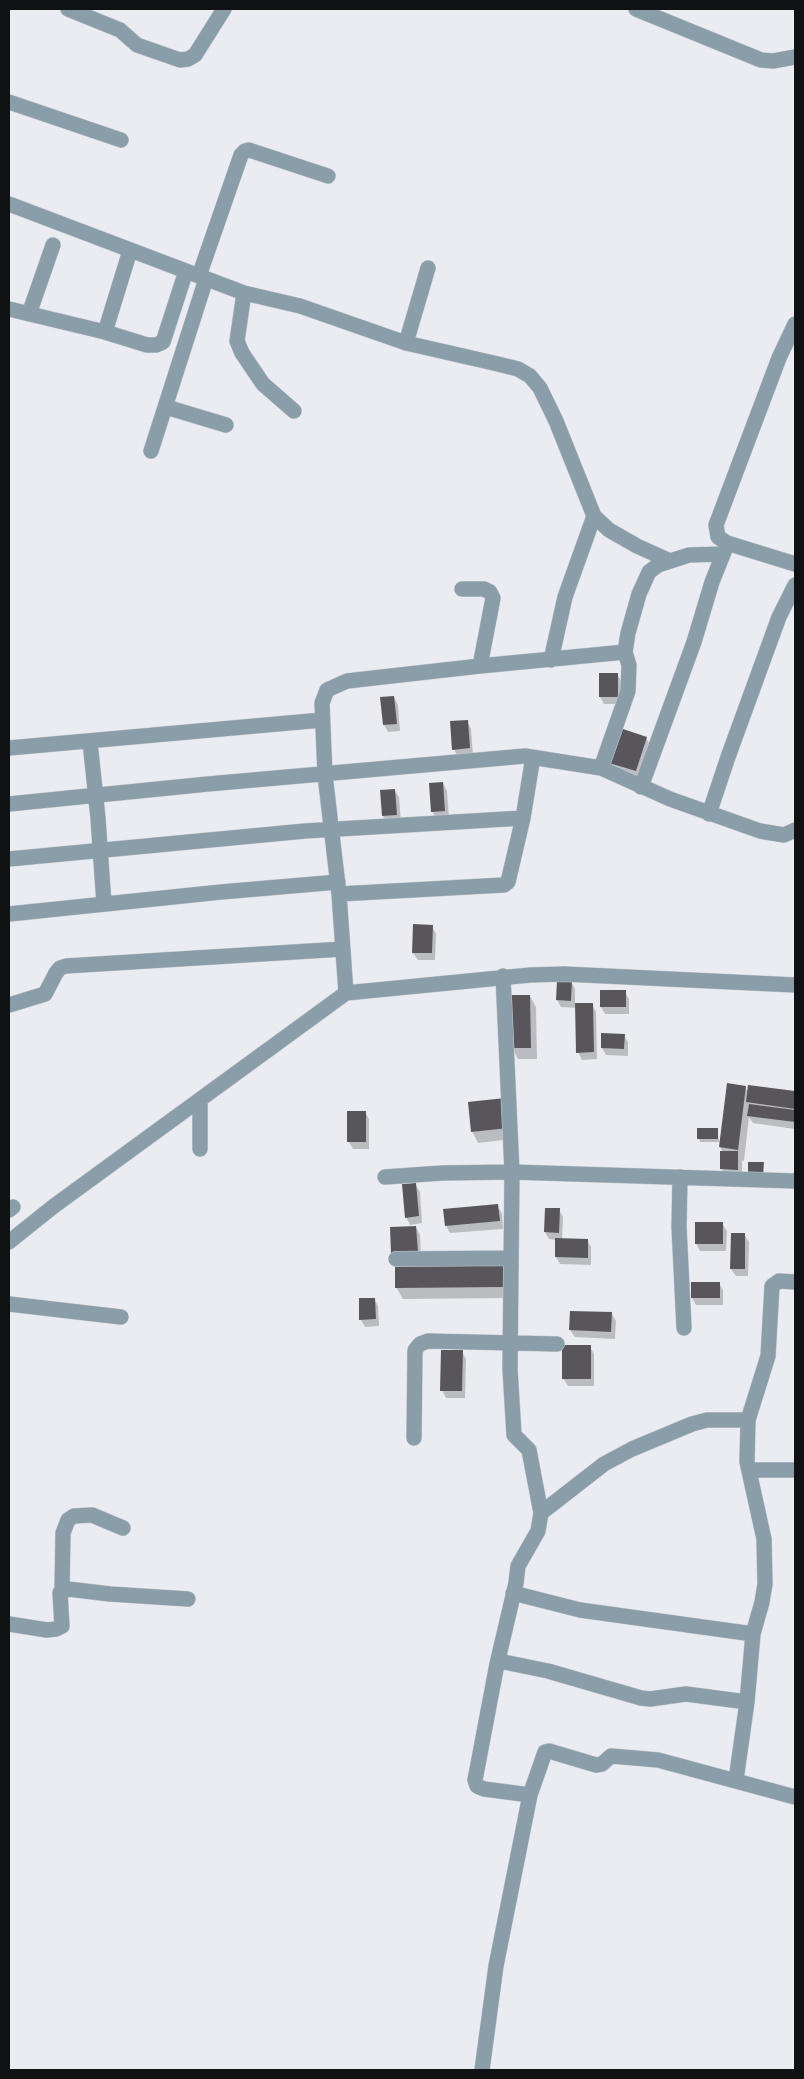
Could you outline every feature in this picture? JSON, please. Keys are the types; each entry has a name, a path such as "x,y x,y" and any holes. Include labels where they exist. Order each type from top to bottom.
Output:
{"street":[{"path":"68,9 120,30 137,44 180,60 196,55 224,9"},
{"path":"636,9 761,60 773,61 795,57"},
{"path":"9,102 121,140"},
{"path":"9,309 105,332 147,345 156,345 163,342 197,275 241,155 245,151 249,150 328,176"},
{"path":"9,204 244,292 300,306 406,342 498,364 530,376 540,388 556,421 594,516 609,530 637,546 670,561"},
{"path":"29,314 53,245"},
{"path":"105,332 130,254"},
{"path":"406,342 428,268"},
{"path":"151,451 166,407 197,275"},
{"path":"244,292 237,341 242,353 264,384 294,411"},
{"path":"641,786 694,642 725,549 718,537 716,525 779,358 795,324"},
{"path":"166,407 226,425"},
{"path":"551,660 564,597 594,516"},
{"path":"601,768 628,691 629,664 625,652 628,633 639,594 649,572 658,565 689,555 725,549 795,564"},
{"path":"709,814 779,617 795,585"},
{"path":"462,589 484,589 490,592 492,598 480,666"},
{"path":"346,993 338,888 325,775 322,703 327,690 347,681 625,652"},
{"path":"9,748 322,720"},
{"path":"90,742 101,850 104,904"},
{"path":"9,804 517,756 601,768 709,814 773,833 784,834 795,830"},
{"path":"9,914 104,904 338,888 504,884 508,882 523,818 532,763 529,758"},
{"path":"9,859 331,830 523,818"},
{"path":"9,1005 45,994 56,973 60,968 66,966 343,950"},
{"path":"9,1242 54,1206 200,1102 346,993 418,987 503,976 564,974 795,985"},
{"path":"503,976 512,1172 510,1344 514,1435 529,1450 541,1513 538,1531 518,1566 475,1780 477,1786 484,1789 530,1795"},
{"path":"200,1102 200,1149"},
{"path":"385,1177 442,1173 512,1172 795,1181"},
{"path":"680,1178 679,1227 684,1328"},
{"path":"396,1259 512,1258"},
{"path":"736,1780 747,1702 753,1634 762,1602 765,1563 764,1539 747,1462 748,1420 768,1356 772,1286 779,1281 795,1282"},
{"path":"9,1304 121,1317"},
{"path":"414,1438 415,1350 420,1344 428,1341 557,1344"},
{"path":"541,1513 604,1464 632,1450 692,1424 707,1420 748,1420"},
{"path":"750,1470 795,1470"},
{"path":"9,1624 47,1630 62,1626 60,1594 62,1590 62,1533 68,1520 74,1516 92,1515 123,1528"},
{"path":"62,1590 188,1599"},
{"path":"513,1593 580,1610 753,1634"},
{"path":"497,1664 504,1662 548,1672 641,1698 650,1699 686,1694 747,1702"},
{"path":"482,2070 496,1966 530,1795 543,1755 549,1750 596,1766 602,1764 611,1756 658,1760 795,1797"}],"building":[{"path":"599,673 618,673 618,697 599,697"},
{"path":"394,696 397,724 383,725 380,697"},
{"path":"468,720 470,748 452,750 450,721"},
{"path":"620,728 647,737 636,771 609,763"},
{"path":"443,782 445,811 431,812 429,783"},
{"path":"395,789 397,815 382,816 380,790"},
{"path":"413,924 433,925 432,953 412,953"},
{"path":"557,980 572,980 571,1001 556,1000"},
{"path":"600,990 626,990 626,1007 600,1007"},
{"path":"509,995 530,995 531,1048 510,1048"},
{"path":"575,1003 593,1003 594,1052 576,1053"},
{"path":"601,1033 625,1034 624,1049 601,1048"},
{"path":"727,1083 746,1086 738,1150 719,1147"},
{"path":"748,1085 795,1091 795,1109 746,1102"},
{"path":"505,1098 508,1128 471,1132 468,1102"},
{"path":"749,1104 795,1110 795,1122 747,1116"},
{"path":"347,1111 366,1111 366,1142 347,1142"},
{"path":"697,1128 718,1128 718,1139 697,1139"},
{"path":"720,1151 738,1151 738,1170 720,1169"},
{"path":"748,1162 764,1162 763,1176 748,1176"},
{"path":"416,1183 419,1216 405,1218 402,1184"},
{"path":"498,1204 500,1221 445,1226 443,1209"},
{"path":"545,1208 560,1208 559,1233 544,1232"},
{"path":"695,1222 723,1222 723,1244 695,1244"},
{"path":"416,1226 418,1252 391,1253 390,1227"},
{"path":"731,1233 745,1233 745,1269 730,1269"},
{"path":"555,1238 588,1239 588,1258 555,1257"},
{"path":"504,1264 504,1287 395,1288 395,1265"},
{"path":"691,1282 720,1282 720,1298 691,1298"},
{"path":"359,1298 375,1298 376,1319 359,1320"},
{"path":"570,1311 612,1312 611,1332 569,1330"},
{"path":"562,1345 591,1345 591,1379 562,1379"},
{"path":"441,1350 463,1350 462,1391 440,1391"}]}
